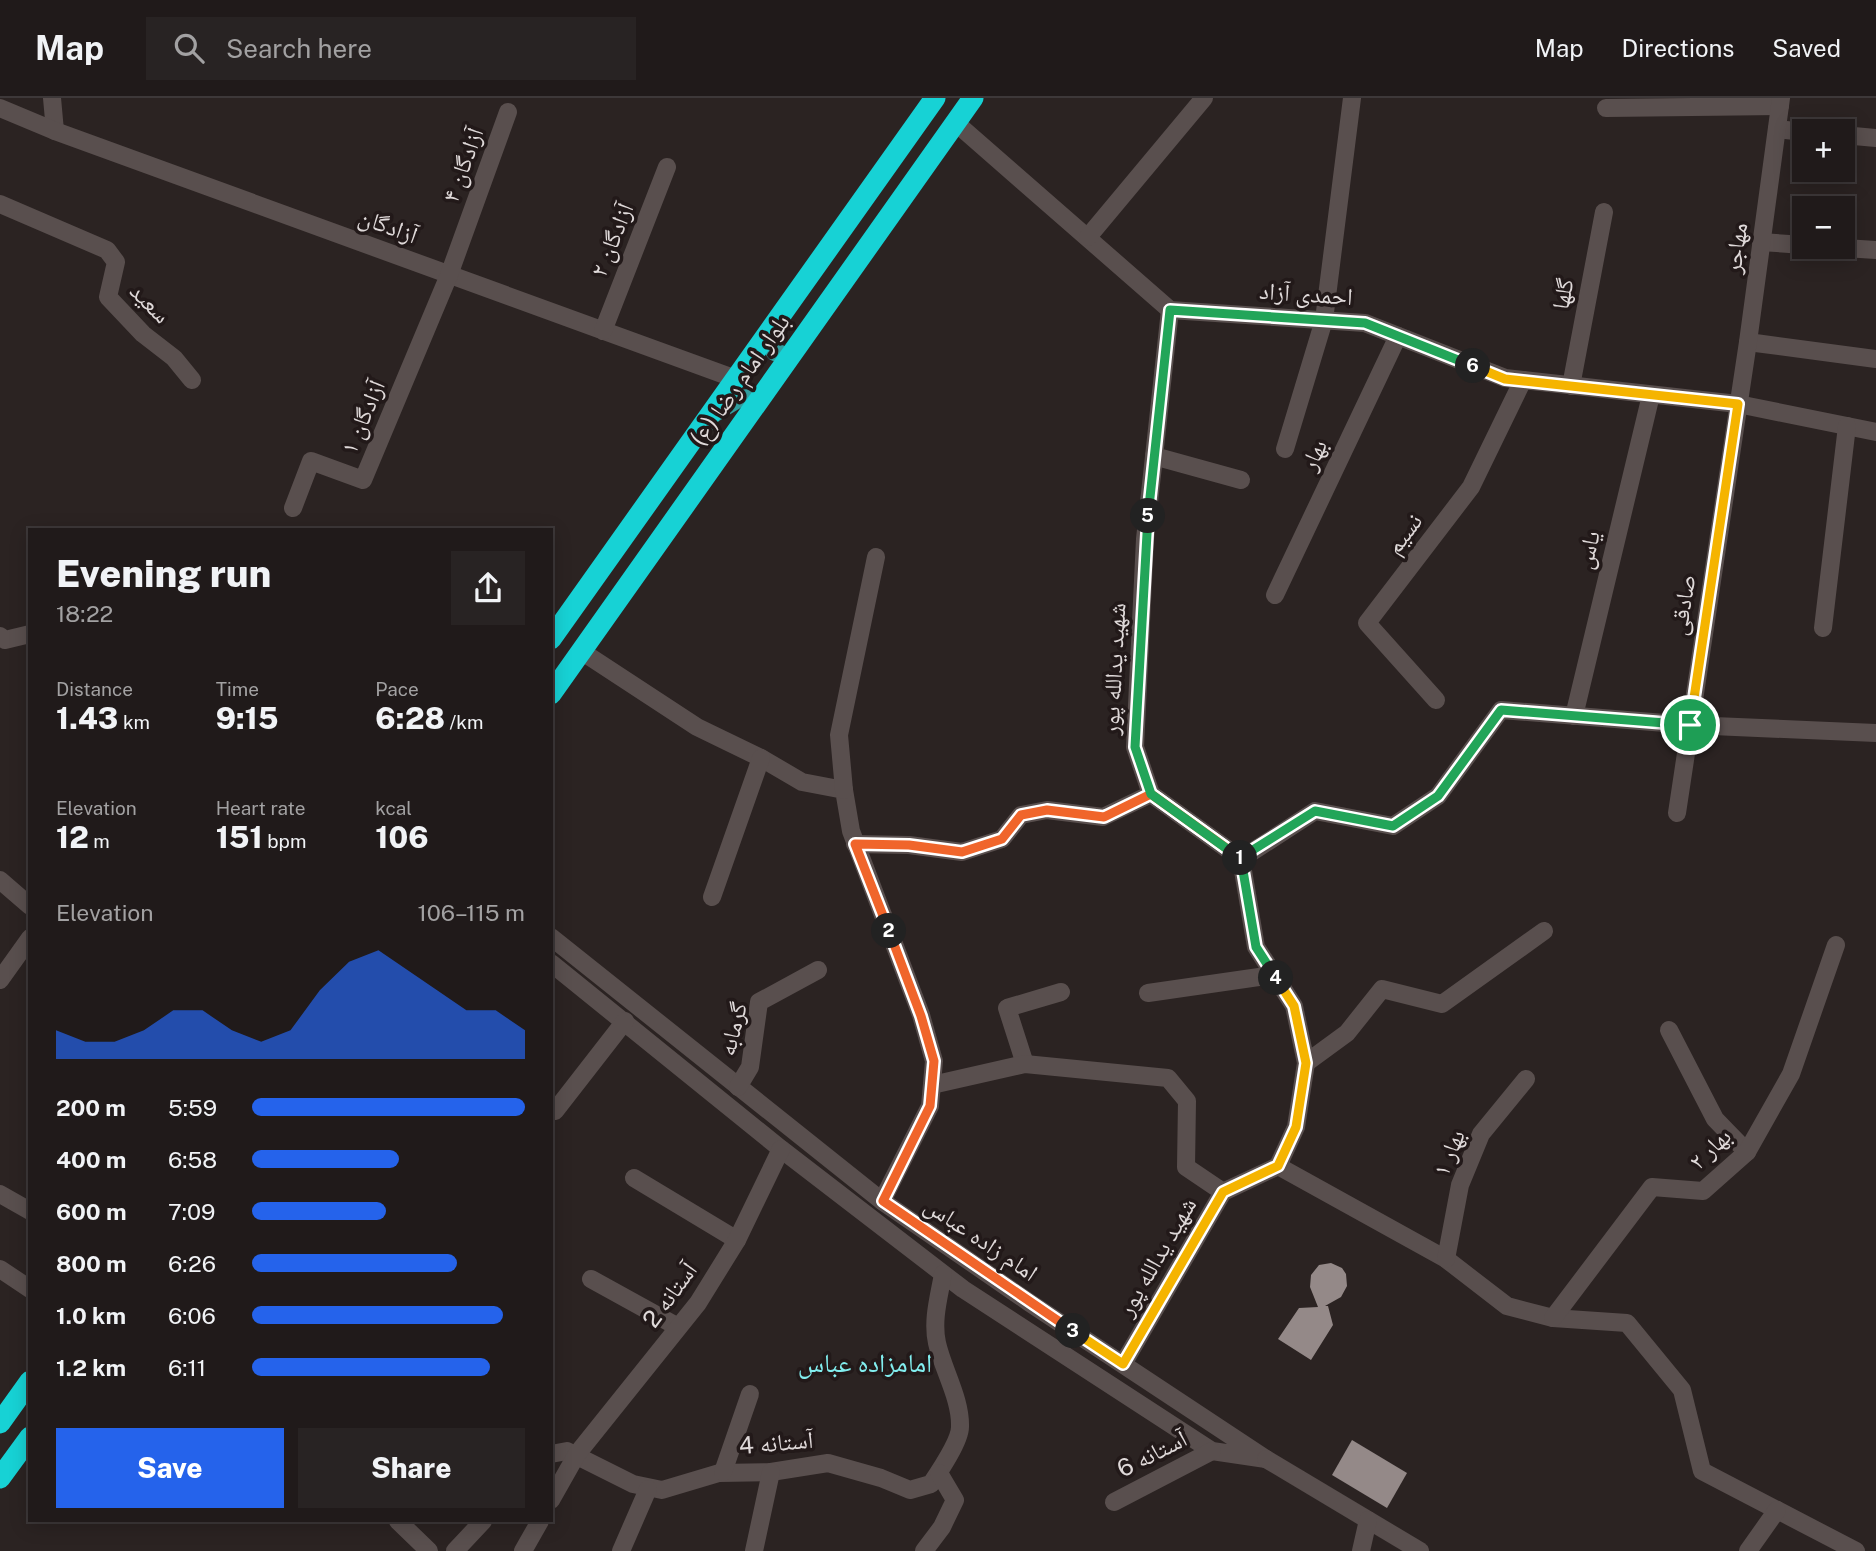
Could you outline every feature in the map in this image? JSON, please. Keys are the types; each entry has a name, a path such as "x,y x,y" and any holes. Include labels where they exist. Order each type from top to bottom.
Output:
{"highway":[{"name":"بلوار امام رضا (ع)","path":"553,636 935,98"},
{"name":"بلوار امام رضا (ع)","path":"553,691 973,98"},
{"path":"0,1423 28,1384"},
{"path":"0,1478 28,1440"}],"main road":[{"path":"765,338 775,352 788,357"},
{"path":"710,416 738,399 761,397"}],"street":[{"path":"51,98 55,131"},
{"path":"1088,237 1203,98"},
{"path":"1285,449 1324,320 1352,98"},
{"path":"1606,108 1781,102"},
{"name":"مهاجر","path":"1738,404 1781,102"},
{"name":"آزادگان","path":"0,108 55,131 736,380"},
{"name":"آزادگان ۴","path":"449,275 508,112"},
{"path":"956,122 1170,310"},
{"path":"1777,129 1792,131"},
{"path":"1855,136 1876,138"},
{"name":"آزادگان ۲","path":"603,331 667,167"},
{"name":"سعید","path":"0,204 107,250 116,262 108,297 143,334 174,358 192,380"},
{"name":"گلها","path":"1571,386 1604,212"},
{"path":"1761,242 1792,244"},
{"path":"1855,249 1876,250"},
{"name":"آزادگان ۱","path":"293,508 311,461 363,481 449,275"},
{"name":"احمدی آزاد","path":"1170,310 1365,323 1505,379 1738,404 1876,432"},
{"name":"شهید یدالله پور","path":"1151,794 1135,747 1145,540 1170,310"},
{"name":"بهار","path":"1275,595 1398,336"},
{"path":"1748,342 1876,359"},
{"name":"نسیم","path":"1436,699 1367,623 1471,486 1523,380"},
{"name":"یاس","path":"1574,716 1651,395"},
{"name":"صادقی","path":"1676,813 1738,404"},
{"path":"1823,628 1847,426"},
{"path":"1154,456 1241,480"},
{"path":"876,557 839,735 844,790 855,844 921,1016 934,1061 930,1106 883,1201"},
{"path":"0,636 5,640 28,634"},
{"path":"581,651 697,726 802,782 844,790"},
{"path":"1241,859 1315,811 1393,826 1438,796 1501,710 1690,725 1876,733"},
{"path":"712,897 761,758"},
{"path":"855,844 909,845 962,852 1002,839 1021,815 1047,810 1104,817 1151,794 1241,859 1256,947 1294,1006 1306,1063 1296,1127 1278,1166 1446,1259 1507,1306 1553,1318 1627,1323 1682,1390 1702,1471 1856,1551"},
{"path":"0,880 28,904"},
{"path":"1306,1063 1347,1032 1382,989 1442,1004 1544,931"},
{"name":"امام زاده عباس","path":"553,939 883,1201 1266,1459 1420,1551"},
{"path":"0,980 28,941"},
{"name":"بهار ۲","path":"1553,1318 1652,1187 1703,1191 1747,1152 1791,1074 1836,945"},
{"name":"امام زاده عباس","path":"553,965 781,1149 963,1289 1212,1451 1266,1459"},
{"name":"گرمابه","path":"738,1087 750,1067 759,1002 818,970"},
{"path":"1148,993 1273,975"},
{"path":"1025,1064 1007,1008 1061,992"},
{"path":"555,1111 625,1021"},
{"path":"1669,1030 1715,1119 1747,1152"},
{"path":"932,1084 1025,1064 1168,1078 1187,1101 1186,1167 1223,1192"},
{"name":"بهار ۱","path":"1446,1259 1460,1185 1481,1134 1526,1079"},
{"name":"آستانه 2","path":"553,1496 577,1454 698,1303 737,1240 781,1149"},
{"name":"شهید یدالله پور","path":"1123,1364 1223,1192 1278,1166"},
{"path":"634,1178 737,1240"},
{"path":"0,1195 28,1210"},
{"path":"0,1269 28,1288"},
{"path":"930,1548 955,1500 939,1473 960,1428 953,1391 937,1343 935,1315 943,1274"},
{"path":"591,1279 678,1327"},
{"path":"723,1472 750,1394"},
{"path":"553,1454 567,1451 577,1454 633,1484 648,1489 621,1551"},
{"name":"آستانه 6","path":"1114,1502 1212,1451"},
{"name":"آستانه 4","path":"648,1489 676,1487 723,1472 771,1472 828,1463 881,1478 910,1490 931,1485 939,1473"},
{"path":"754,1551 771,1472"},
{"path":"1748,1551 1777,1510"},
{"path":"1361,1551 1368,1520"},
{"path":"399,1522 429,1551"},
{"path":"454,1551 482,1522"},
{"path":"523,1551 539,1522"}],"building":[{"path":"1331,1263 1342,1268 1346,1274 1347,1286 1341,1297 1325,1306 1328,1306 1333,1325 1311,1360 1278,1339 1299,1308 1318,1307 1310,1287 1311,1275 1319,1265"},
{"path":"1352,1440 1407,1473 1387,1508 1332,1475"}],"district":[{"name":"امامزاده عباس","path":"865,1363"}],"route":[{"path":"1690,725 1501,710 1438,796 1393,826 1315,811 1241,859 1151,794 1104,817 1047,810 1021,815 1002,839 962,852 909,845 855,844 921,1016 934,1061 930,1106 883,1201 1123,1364 1223,1192 1278,1166 1296,1127 1306,1063 1294,1006 1256,947 1241,859 1196,826 1151,794 1135,747 1145,540 1170,310 1365,323 1505,379 1738,404 1690,725"}]}
